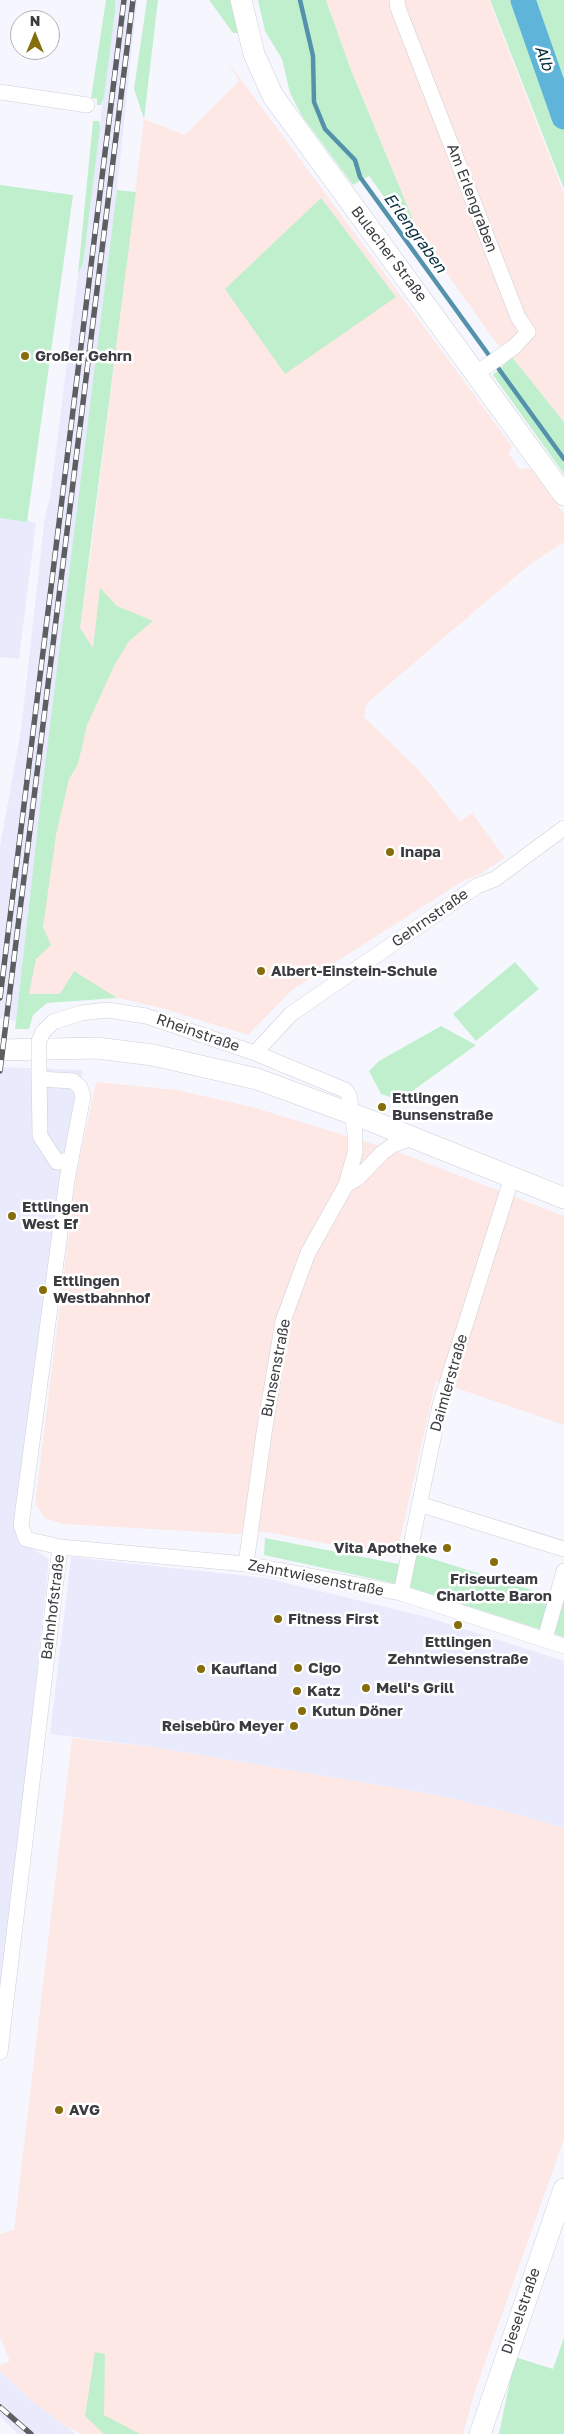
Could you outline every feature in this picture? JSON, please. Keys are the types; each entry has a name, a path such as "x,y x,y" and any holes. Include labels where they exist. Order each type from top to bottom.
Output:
{"street":[{"name":"Bulacher Straße","path":"241,0 254,54 273,96 482,369 564,495"},
{"name":"Am Erlengraben","path":"397,0 402,18 515,309 528,332 504,354 482,369"},
{"path":"0,92 86,105"},
{"name":"Gehrnstraße","path":"255,1053 291,1014 477,886 495,879 564,828"},
{"name":"Rheinstraße","path":"39,1075 39,1041 53,1022 64,1017 107,1010 146,1016 255,1053 344,1090 351,1102 350,1113"},
{"name":"Rheinstraße","path":"0,1050 96,1048 153,1055 257,1079 350,1113 564,1198"},
{"path":"39,1075 38,1124 42,1142 57,1162 71,1160"},
{"name":"Bahnhofstraße","path":"0,2052 60,1547 26,1539 21,1526 43,1349 71,1160 83,1096 80,1087 72,1081 39,1075"},
{"name":"Bunsenstraße","path":"246,1564 264,1433 283,1322 308,1253 346,1185 355,1143 350,1113"},
{"name":"Bunsenstraße","path":"346,1185 358,1178 382,1153 393,1145 412,1138"},
{"name":"Daimlerstraße","path":"401,1593 440,1405 512,1177"},
{"path":"419,1504 564,1549"},
{"name":"Zehntwiesenstraße","path":"60,1547 246,1564 401,1593 564,1646"},
{"path":"545,1639 564,1571"},
{"name":"Dieselstraße","path":"480,2434 564,2189"}],"shaded area":[{"path":"115,0 137,0 117,190 16,1021 0,1018 0,846 21,730 45,515 50,498 78,274 83,264"},
{"path":"326,0 489,0 564,194 564,422 512,357 497,344 419,234 351,70"},
{"path":"226,59 512,446 509,454 520,470 524,468 531,469 564,514 564,542 528,566 367,703 364,717 419,770 460,821 472,813 505,858 479,875 466,879 292,990 248,1035 161,1008 105,995 26,997 92,544 144,119 185,135 239,81"},
{"name":"Großer Gehrn","path":"0,185 73,195 27,521 36,523 19,659 0,657"},
{"path":"0,1067 83,1070 71,1183 24,1477 17,1539 49,1559 17,1860 0,1995"},
{"path":"96,1082 177,1090 252,1107 393,1150 564,1216 564,1425 436,1381 396,1557 266,1532 239,1534 63,1524 45,1518 35,1504 76,1176"},
{"path":"71,1557 266,1578 427,1617 564,1661 564,1828 508,1812 431,1794 153,1747 50,1734"},
{"path":"72,1738 153,1747 431,1794 508,1812 564,1828 564,2139 475,2391 463,2434 81,2434 65,2426 31,2400 0,2371 0,2365 10,2361 0,2337 0,2234 14,2230"},
{"path":"0,2371 31,2400 76,2434 18,2434 0,2417"}],"green space":[{"path":"106,0 115,0 115,11 104,97 101,105 97,105 97,99 91,98"},
{"path":"147,0 158,0 144,119 134,89"},
{"path":"209,0 231,0 238,33 233,33"},
{"path":"258,0 326,0 351,70 419,234 413,237 369,176 353,185 302,116 290,93 282,59 265,31"},
{"path":"490,0 564,0 564,189"},
{"path":"93,121 99,121 100,128 83,264 78,274"},
{"name":"Großer Gehrn","path":"0,185 73,195 27,522 0,518"},
{"path":"117,190 136,192 80,628 93,648 100,588 117,606 153,621 129,641 114,666 87,725 78,764 69,779 56,835 43,927 51,945 36,959 29,994 60,994 74,971 117,998 47,1003 33,1015 29,1029 15,1029 43,782"},
{"path":"321,198 396,297 285,374 225,289"},
{"path":"512,357 564,422 564,474 493,375"},
{"path":"515,962 539,989 476,1041 453,1014"},
{"path":"441,1026 476,1045 400,1100 381,1094 369,1071 379,1061"},
{"path":"265,1538 414,1567 417,1554 551,1596 564,1601 564,1637 402,1585 264,1555"},
{"path":"564,2337 564,2434 499,2434 515,2357 553,2369"},
{"path":"95,2352 105,2354 104,2415 140,2434 104,2434 85,2416"}],"waterway":[{"name":"Erlengraben","path":"300,0 313,56 314,102 325,129 355,160 360,177 564,459"},
{"name":"Alb","path":"523,0 564,117"}],"railway":[{"path":"0,998 124,0"},
{"path":"0,1071 133,0"},
{"path":"0,2407 31,2434"}],"place":[{"name":"Großer Gehrn","path":"25,356"},
{"name":"Inapa","path":"390,852"},
{"name":"Albert-Einstein-Schule","path":"261,971"},
{"name":"Ettlingen Bunsenstraße","path":"382,1107"},
{"name":"Ettlingen West Ef","path":"12,1216"},
{"name":"Ettlingen Westbahnhof","path":"43,1290"},
{"name":"Vita Apotheke","path":"447,1548"},
{"name":"Friseurteam Charlotte Baron","path":"494,1562"},
{"name":"Fitness First","path":"278,1619"},
{"name":"Ettlingen Zehntwiesenstraße","path":"458,1625"},
{"name":"Cigo","path":"298,1668"},
{"name":"Kaufland","path":"201,1669"},
{"name":"Meli's Grill","path":"366,1688"},
{"name":"Katz","path":"297,1691"},
{"name":"Kutun Döner","path":"302,1711"},
{"name":"Reisebüro Meyer","path":"294,1726"},
{"name":"AVG","path":"59,2110"}]}
